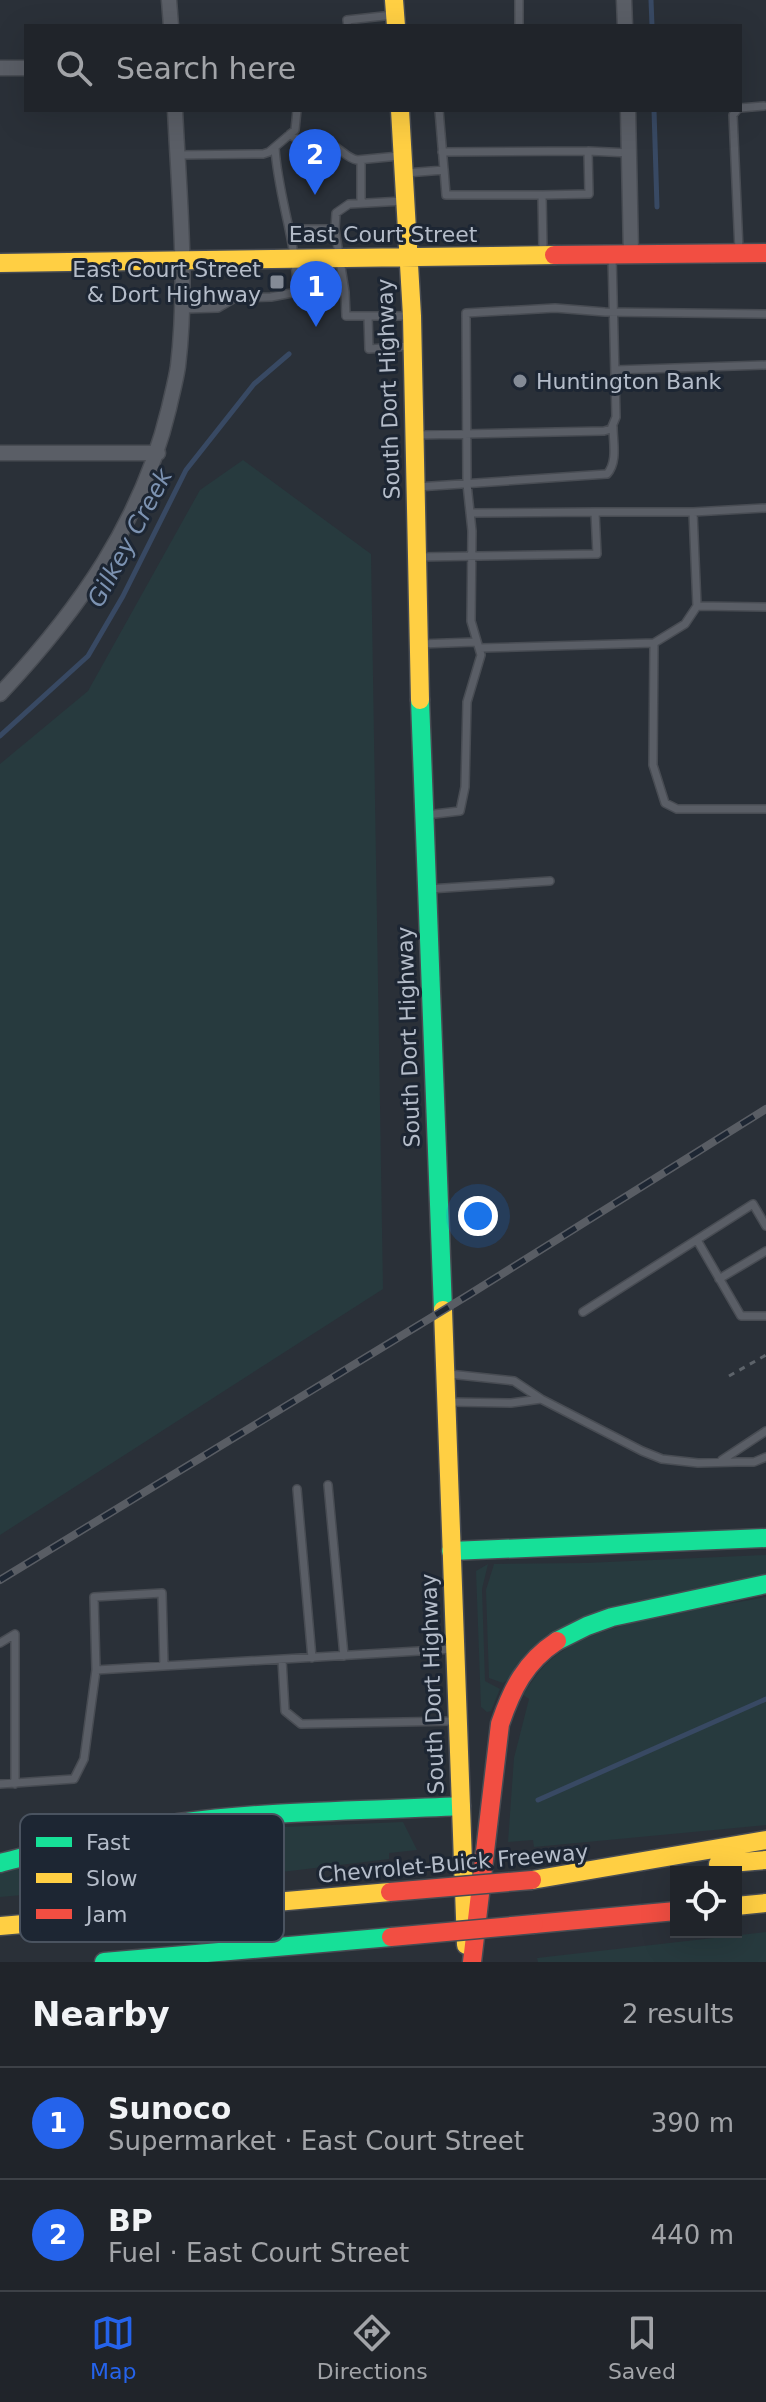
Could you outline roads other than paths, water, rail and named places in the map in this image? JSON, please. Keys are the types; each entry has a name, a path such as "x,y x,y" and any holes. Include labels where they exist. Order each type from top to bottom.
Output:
{"main road":[{"name":"South Dort Highway","path":"400,112 412,316 418,644 457,1721 469,1962"},
{"name":"East Court Street","path":"0,263 766,253"},
{"path":"451,1551 766,1538"},
{"path":"469,1962 500,1724 511,1691 529,1663 560,1637 600,1619 766,1584"},
{"path":"284,1815 461,1806"},
{"path":"532,1880 766,1840"},
{"path":"0,1863 20,1858"},
{"name":"Chevrolet-Buick Freeway","path":"284,1901 766,1860"},
{"path":"742,1905 766,1903"},
{"path":"104,1962 670,1912"},
{"name":"Chevrolet-Buick Freeway","path":"0,1926 20,1924"},
{"path":"289,1962 391,1937"}],"street":[{"path":"169,0 171,24"},
{"path":"624,0 625,24"},
{"path":"0,68 24,68"},
{"path":"0,694 69,614 109,556 135,509 158,453 178,369 182,309 175,112"},
{"path":"621,253 630,153 628,112"},
{"path":"0,453 158,453"}],"lane":[{"path":"519,0 519,24"},
{"path":"348,24 347,20 395,14"},
{"path":"742,109 764,106"},
{"path":"177,155 263,154 290,134 297,124 297,112"},
{"path":"439,112 446,195 589,194 588,151"},
{"path":"736,112 733,115 739,253"},
{"path":"290,134 295,140 306,143 331,144 351,158 444,169"},
{"path":"275,148 278,183 296,258 297,292"},
{"path":"442,152 630,153"},
{"path":"361,160 361,203"},
{"path":"542,195 543,256"},
{"path":"405,201 361,203 341,208 336,213 335,229 346,316 412,316"},
{"path":"290,229 335,229"},
{"path":"415,487 607,474 614,458 615,312 621,253"},
{"path":"182,309 218,308 235,298 271,297 297,292 345,292"},
{"path":"424,815 460,811 465,787 467,702 478,670 478,645 471,621 466,313 555,308 766,314"},
{"path":"368,316 369,349 412,346"},
{"path":"615,370 766,365"},
{"path":"414,435 604,431 613,426"},
{"path":"470,513 693,512 766,508"},
{"path":"416,557 597,554 595,512"},
{"path":"418,644 654,643 685,624 697,606 693,512"},
{"path":"697,606 766,607"},
{"path":"654,643 653,765 665,803 677,809 766,809"},
{"path":"427,889 550,881"},
{"path":"583,1312 753,1204 766,1226"},
{"path":"697,1240 741,1316 766,1316"},
{"path":"719,1279 766,1251"},
{"path":"444,1374 514,1381 541,1399 662,1459 698,1463 754,1462 766,1457"},
{"path":"446,1402 511,1403 541,1399"},
{"path":"720,1462 766,1431"},
{"path":"328,1485 344,1656"},
{"path":"297,1489 312,1658"},
{"path":"0,1784 74,1779 84,1759 96,1670 94,1597 162,1593 164,1666"},
{"path":"0,1643 15,1634 15,1784"},
{"path":"96,1670 455,1649"},
{"path":"282,1660 285,1711 301,1724 457,1721"}],"waterway":[{"name":"Gilkey Creek","path":"651,0 652,24"},
{"name":"Gilkey Creek","path":"654,112 657,207"},
{"name":"Gilkey Creek","path":"0,736 88,656 123,596 186,470 254,384 289,354"},
{"path":"538,1800 766,1699"}],"railway":[{"path":"0,1580 470,1294 766,1109"}],"place":[{"name":"BP","path":"315,195"},
{"name":"East Court Street & Dort Highway","path":"277,282"},
{"name":"Sunoco","path":"316,327"},
{"name":"Huntington Bank","path":"520,381"}]}
